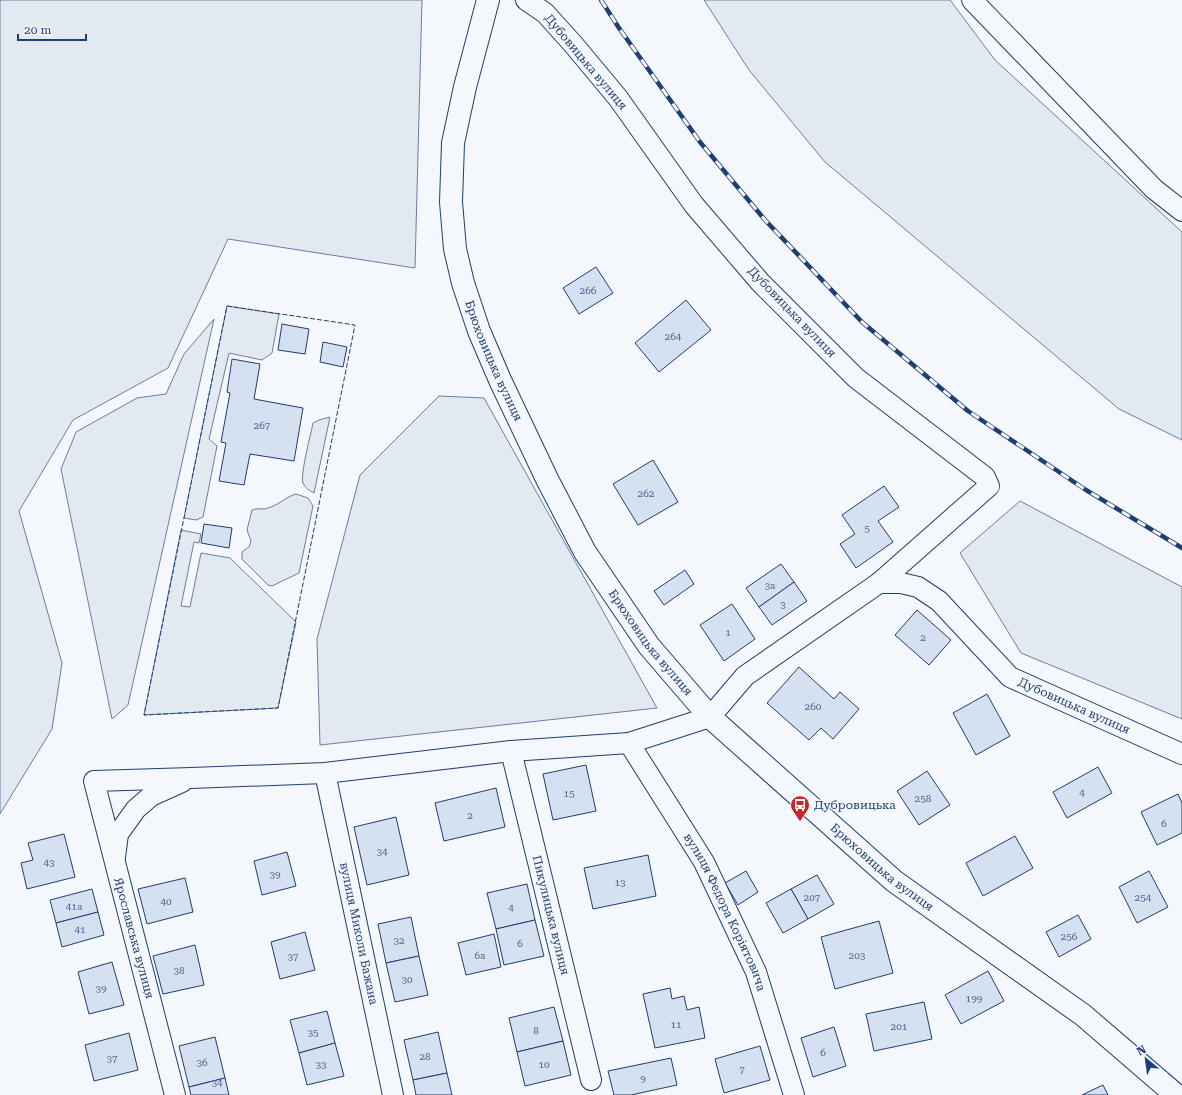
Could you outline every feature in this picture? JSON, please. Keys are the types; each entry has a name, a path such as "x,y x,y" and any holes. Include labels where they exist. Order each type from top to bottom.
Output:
{"main road":[{"name":"Брюховицька вулиця","path":"488,0 464,87 452,143 451,202 455,249 463,283 479,331 500,380 547,479 585,552 649,646 710,717 894,881 1083,1014 1176,1095"}],"street":[{"name":"Дубовицька вулиця","path":"526,0 545,13 618,98 694,205 760,282 856,378 986,477 989,486 879,583 744,676 710,717"},
{"path":"972,0 1154,188 1182,210"},
{"name":"Дубовицька вулиця","path":"879,583 901,583 918,587 939,601 1010,677 1182,754"},
{"path":"115,863 118,834 136,809 151,796 191,778 324,773 511,751 629,743 710,717"},
{"name":"вулиця Федора Коріятовича","path":"629,743 704,862 756,972 794,1095"},
{"name":"Пикулицька вулиця","path":"511,751 591,1080"},
{"name":"вулиця Миколи Бажана","path":"324,773 393,1095"},
{"name":"Ярославська вулиця","path":"175,1095 94,781 191,778"}],"shaded area":[{"path":"0,0 422,0 415,268 228,239 168,368 73,420 19,511 62,663 52,729 0,814"},
{"path":"704,0 950,0 995,60 1182,232 1182,440 1119,409 825,162 749,70"},
{"path":"227,306 279,314 272,353 262,360 229,353 209,439 217,446 203,517 196,520 184,518"},
{"path":"214,319 128,705 112,719 61,469 76,432 137,398 166,394 184,354"},
{"path":"439,396 484,398 657,708 320,745 317,639 360,475"},
{"path":"330,417 314,493 306,488 303,483 302,478 306,454 313,423"},
{"path":"296,494 308,498 313,506 299,573 272,586 268,585 242,559 242,552 249,547 251,541 247,530 252,510 269,508"},
{"path":"1020,501 1182,587 1182,719 1021,653 960,553"},
{"path":"181,530 201,534 199,543 194,542 181,606 190,607 201,553 230,558 296,622 278,708 144,715"}],"building":[{"path":"596,267 613,293 579,314 563,288"},
{"path":"686,300 711,330 659,372 635,343"},
{"path":"282,324 309,329 305,354 278,350"},
{"path":"323,342 347,347 343,367 320,362"},
{"path":"232,359 260,364 254,399 303,408 294,461 250,454 244,485 219,481 226,443 221,442 230,393 227,392"},
{"path":"653,460 678,502 638,525 613,484"},
{"path":"884,486 899,507 878,521 893,542 856,568 840,544 855,534 842,515"},
{"path":"204,524 232,528 229,548 201,543"},
{"path":"781,564 794,582 759,607 746,588"},
{"path":"685,570 694,584 664,605 654,591"},
{"path":"794,582 807,601 772,625 759,607"},
{"path":"732,604 755,639 724,661 700,625"},
{"path":"917,610 951,640 929,665 895,635"},
{"path":"799,667 834,699 840,692 859,709 833,739 821,728 809,740 767,703"},
{"path":"987,694 1010,736 976,755 953,713"},
{"path":"586,765 596,811 553,820 543,774"},
{"path":"1098,767 1112,793 1067,818 1053,792"},
{"path":"927,771 950,805 919,825 897,791"},
{"path":"496,788 505,827 444,841 435,803"},
{"path":"1178,794 1182,803 1182,833 1157,845 1141,812"},
{"path":"396,817 409,875 367,885 354,827"},
{"path":"64,834 75,877 27,889 21,863 33,860 28,843"},
{"path":"1015,836 1033,868 983,896 966,863"},
{"path":"287,852 296,886 262,895 254,861"},
{"path":"648,855 656,896 593,909 584,868"},
{"path":"746,871 758,892 738,905 725,883"},
{"path":"1149,871 1168,907 1137,923 1119,887"},
{"path":"817,875 834,904 808,919 791,889"},
{"path":"185,878 193,912 147,924 138,889"},
{"path":"527,884 535,920 496,929 487,893"},
{"path":"92,889 98,912 56,923 50,900"},
{"path":"791,889 808,919 783,933 766,903"},
{"path":"98,912 104,935 62,947 56,923"},
{"path":"1078,915 1091,939 1059,957 1046,932"},
{"path":"411,917 419,956 386,963 378,924"},
{"path":"535,920 544,956 504,965 496,929"},
{"path":"879,921 893,973 835,989 821,937"},
{"path":"305,932 315,970 280,979 271,942"},
{"path":"494,934 501,967 466,975 458,943"},
{"path":"195,945 204,985 163,994 153,956"},
{"path":"419,956 428,995 395,1002 386,963"},
{"path":"112,962 124,1005 89,1014 78,972"},
{"path":"988,971 1004,1001 961,1024 945,995"},
{"path":"670,988 672,999 684,996 687,1010 699,1007 705,1038 655,1048 643,994"},
{"path":"924,1002 932,1039 874,1051 866,1014"},
{"path":"554,1007 563,1041 517,1052 509,1018"},
{"path":"327,1011 335,1043 299,1053 290,1020"},
{"path":"834,1027 846,1066 813,1077 801,1038"},
{"path":"438,1032 447,1073 413,1080 404,1040"},
{"path":"129,1033 138,1070 94,1081 85,1045"},
{"path":"215,1037 225,1078 189,1087 179,1046"},
{"path":"563,1041 571,1075 525,1086 517,1052"},
{"path":"335,1043 344,1076 307,1085 299,1053"},
{"path":"760,1046 770,1080 724,1093 715,1059"},
{"path":"671,1058 677,1085 631,1095 614,1095 608,1071"},
{"path":"447,1073 452,1095 416,1095 413,1080"},
{"path":"225,1078 229,1095 191,1095 189,1087"},
{"path":"1103,1085 1108,1095 1082,1095"}],"railway":[{"path":"601,0 619,28 700,142 765,220 862,322 968,411 1086,490 1182,548"}],"fence":[{"path":"227,306 355,325 278,708 144,715 227,306"}],"place":[{"name":"Дубровицька","path":"800,822"}]}
